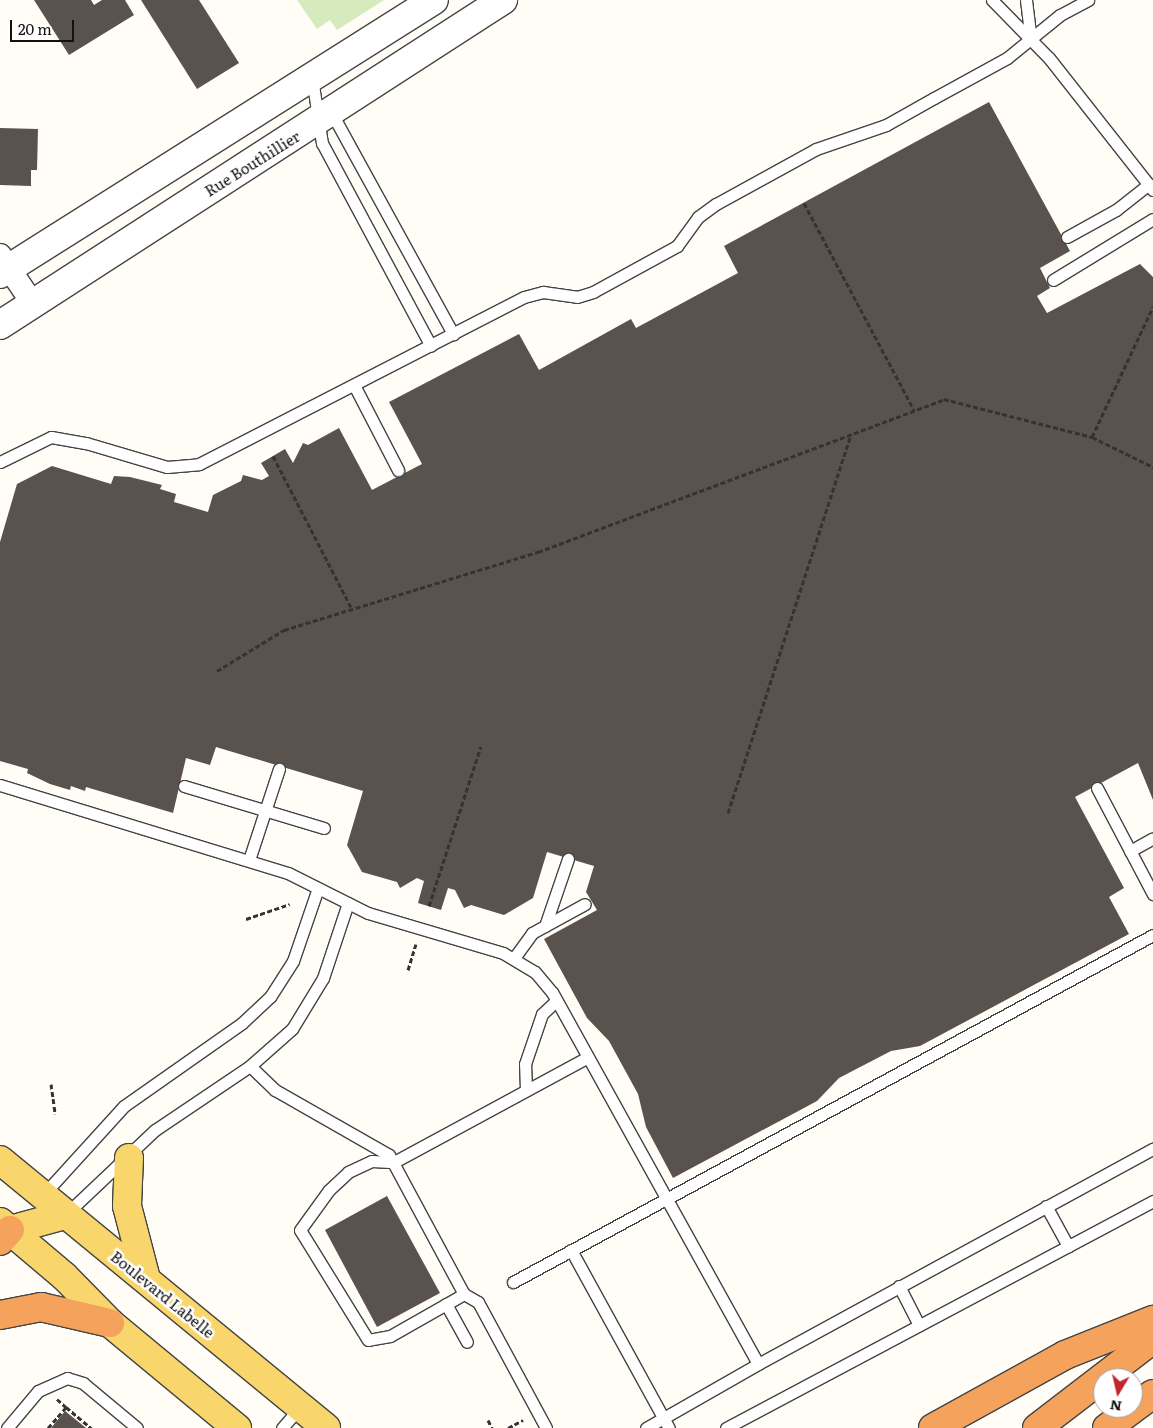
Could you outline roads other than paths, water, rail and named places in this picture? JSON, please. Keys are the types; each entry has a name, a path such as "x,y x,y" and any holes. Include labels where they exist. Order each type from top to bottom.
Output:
{"highway":[{"path":"0,1315 41,1308 110,1323"},
{"path":"933,1428 1065,1355 1153,1320"},
{"path":"1037,1428 1153,1339"},
{"path":"1108,1428 1153,1394"}],"main road":[{"path":"129,1158 127,1206 146,1279"},
{"name":"Boulevard Labelle","path":"0,1160 326,1428"},
{"path":"3,1231 42,1196"},
{"path":"3,1231 65,1215"},
{"path":"3,1231 237,1428"}],"street":[{"path":"33,304 3,265 312,78 434,0"},
{"name":"Rue Bouthillier","path":"0,325 503,0"}],"lane":[{"path":"992,0 1031,38 1151,187 1116,210 1067,237"},
{"path":"1026,0 1031,38"},
{"path":"0,462 50,437 86,442 167,467 191,467 534,293 576,296 593,292 677,246 698,217 716,204 816,148 886,125 1007,58 1080,2"},
{"path":"312,78 324,116 453,334"},
{"path":"324,116 322,143 431,346"},
{"path":"1053,280 1153,219"},
{"path":"354,385 398,470"},
{"path":"249,860 279,769"},
{"path":"0,785 249,860 318,888 348,903 514,958 535,972 556,1001 586,1058 758,1364"},
{"path":"184,786 324,828"},
{"path":"1097,788 1153,894"},
{"path":"1130,851 1153,838"},
{"path":"545,926 568,858"},
{"path":"42,1196 124,1106 242,1023 270,997 293,961 318,888"},
{"path":"65,1215 101,1178 129,1158 166,1122 250,1066 292,1029 313,997 348,903"},
{"path":"514,958 528,937 585,904"},
{"path":"513,1282 1153,935"},
{"path":"526,1090 525,1064 542,1014 556,1001"},
{"path":"464,1294 381,1340 368,1340 300,1230 339,1179 365,1163 394,1162 586,1058"},
{"path":"250,1066 275,1090 375,1143 394,1162 464,1294 478,1302 546,1428"},
{"path":"646,1428 666,1423 758,1364 1153,1149"},
{"path":"726,1428 1153,1200"},
{"path":"1046,1206 1068,1246"},
{"path":"571,1250 666,1423"},
{"path":"899,1286 919,1325"},
{"path":"446,1304 467,1342"},
{"path":"7,1428 38,1391 67,1378 83,1383 137,1428"},
{"path":"282,1428 300,1407"}]}
